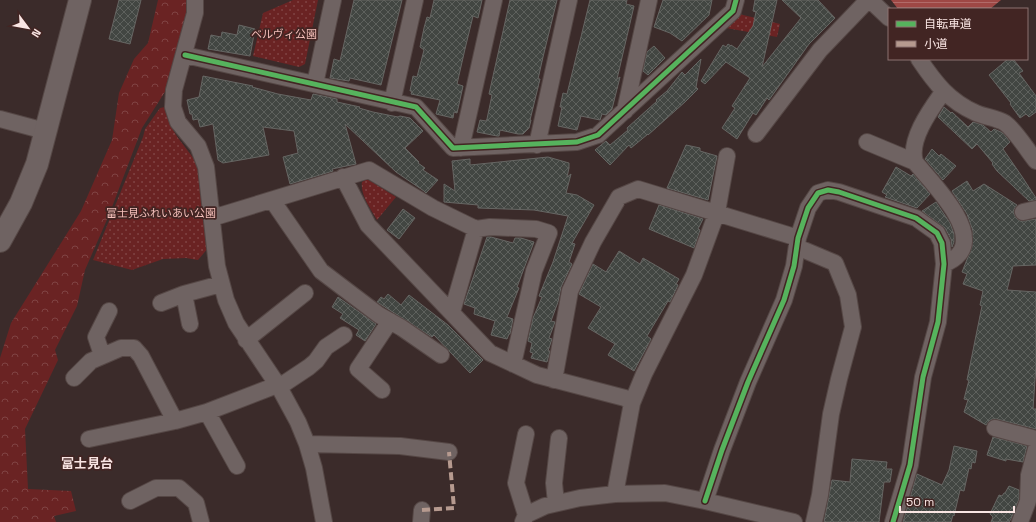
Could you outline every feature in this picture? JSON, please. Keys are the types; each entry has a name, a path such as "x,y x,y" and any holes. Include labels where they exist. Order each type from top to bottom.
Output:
{"street":[{"path":"0,241 21,203 37,164 80,0"},
{"path":"195,0 196,13 174,90 173,107 178,122 198,146 202,156 208,178 217,266 230,313 246,340 278,386 298,422 307,444 314,468 324,522"},
{"path":"315,84 333,0"},
{"path":"392,103 415,0"},
{"path":"461,148 494,0"},
{"path":"537,145 569,0"},
{"path":"625,111 649,0"},
{"path":"185,55 392,103 416,107 453,148 577,142 598,135 625,111 734,11 736,0"},
{"path":"756,134 820,50 869,0 888,17"},
{"path":"920,60 943,92 963,107 978,114 1004,122 1036,161"},
{"path":"943,92 929,112 917,136 912,155 915,162 956,212 962,226 964,241 960,254 953,260 944,264"},
{"path":"0,119 45,131"},
{"path":"867,142 915,162"},
{"path":"615,494 632,403 644,374 694,274 717,212 727,156"},
{"path":"212,218 368,170 433,208 476,229 490,227 536,229 549,233 534,270 513,364"},
{"path":"343,177 368,225 490,353 537,375 625,398 632,403"},
{"path":"554,380 570,291 593,242 619,197 638,189 717,212 797,242 835,263 848,295 853,327 831,414 820,495 814,522"},
{"path":"705,500 748,382 784,300 794,266 797,242 808,208 818,193 828,190 839,192 916,218 937,233 942,243 944,264 938,322 923,376 910,465 893,522"},
{"path":"272,200 322,271 379,315 402,328 441,355"},
{"path":"452,312 476,229"},
{"path":"160,302 221,284"},
{"path":"246,340 305,293"},
{"path":"184,294 190,324"},
{"path":"106,354 100,349 96,337 109,311"},
{"path":"382,390 358,369 390,321"},
{"path":"89,439 175,421 207,412 278,386 309,367 316,361 326,347 344,335"},
{"path":"74,378 91,361 121,348 134,348 141,356 175,421"},
{"path":"207,412 237,466"},
{"path":"995,428 1036,439"},
{"path":"526,434 516,483 524,519 545,506 580,498 615,494 665,493 705,500 794,522"},
{"path":"556,503 554,483 559,438"},
{"path":"307,444 400,446 449,452"},
{"path":"1020,522 1028,501 1029,475 1036,449"},
{"path":"130,501 156,488 179,488 196,503 201,522"}],"green space":[{"path":"158,0 186,0 187,13 168,87 142,128 109,215 85,270 77,306 55,350 58,360 25,429 28,489 71,491 76,511 54,516 56,522 0,522 0,358 11,323 81,211 112,140 119,93 134,59 148,43"},
{"name":"ベルヴィ公園","path":"293,0 318,0 305,64 299,67 253,56 263,13"},
{"path":"739,14 780,24 777,37 726,28"},
{"name":"富士見ふれいあい公園","path":"165,107 170,124 178,138 198,165 209,247 198,260 186,258 163,259 132,270 93,260 145,129 160,108"},
{"path":"367,179 396,197 377,220 366,202 363,192 362,182"}],"shaded area":[{"path":"891,0 1001,0 991,8 897,8"}],"building":[{"path":"119,0 141,0 130,44 109,39"},
{"path":"354,0 402,0 381,85 350,78 349,81 330,78 334,59 340,61"},
{"path":"434,0 482,0 478,18 473,16 457,84 463,86 457,113 454,112 453,118 436,114 440,100 411,94 412,91 410,91 413,76 417,77 424,50 420,47 424,28 427,17 430,18"},
{"path":"510,0 557,0 538,79 540,79 529,128 523,134 500,130 499,136 497,136 477,132 480,120 486,121 487,119 492,95 489,94"},
{"path":"590,0 627,0 626,4 634,6 617,79 620,77 612,109 606,115 602,114 600,120 581,116 577,130 558,126 563,93 567,94"},
{"path":"663,0 712,0 709,15 682,41 670,33 654,27"},
{"path":"755,0 777,0 762,67 801,18 782,0 818,0 835,18 809,44 769,100 767,98 756,115 753,113 737,139 722,128 735,108 732,106 750,78 726,62 705,84 701,81 723,45 726,47 728,44 737,49 753,26 756,12 753,11"},
{"path":"239,25 255,29 250,56 208,49 211,35 221,37 222,32 237,35"},
{"path":"654,46 665,58 648,75 643,71 647,52"},
{"path":"701,59 696,87 698,89 648,135 631,148 629,145 610,165 595,150 606,141 610,145 628,130 627,128 667,91 682,72 685,75"},
{"path":"1007,60 1014,60 1023,71 1019,73 1036,96 1036,112 1029,117 1026,114 1020,118 1010,104 1011,103 989,75"},
{"path":"203,76 253,86 252,87 278,94 311,100 313,94 337,99 337,102 360,107 359,108 373,112 410,118 423,131 405,148 419,162 418,163 425,168 423,170 438,180 426,193 396,172 345,124 356,164 332,169 333,171 290,184 283,157 298,153 294,131 263,127 269,155 223,163 218,160 213,124 200,127 198,119 193,120 192,114 190,114 187,100 199,97"},
{"path":"944,107 951,113 952,112 968,127 973,122 983,125 991,132 994,129 1003,133 1010,142 1003,149 1036,200 1029,201 997,171 992,164 993,163 977,144 972,149 938,117"},
{"path":"686,145 700,148 700,151 717,156 708,200 667,188"},
{"path":"932,149 939,156 941,154 956,166 943,180 925,159"},
{"path":"548,157 569,163 567,177 571,174 566,193 577,195 594,205 572,243 575,244 569,262 572,264 561,287 558,302 551,321 555,322 549,338 552,339 548,351 550,351 547,362 531,358 533,353 530,352 532,343 528,341 533,318 542,297 539,296 553,262 568,216 534,210 478,208 478,205 444,202 444,184 455,191 452,161 470,159 470,165"},
{"path":"896,167 911,176 913,174 930,194 917,208 885,197 887,195 882,192"},
{"path":"967,181 973,191 984,184 1017,205 1014,209 1014,214 1020,221 1036,219 1036,265 1013,266 1007,290 1036,292 1036,365 1033,409 1036,409 1036,429 997,419 992,419 986,425 964,412 968,400 964,399 969,380 967,380 982,306 980,305 983,291 963,284 967,274 962,272 972,247 973,231 967,214 952,191"},
{"path":"936,202 950,223 954,234 954,242 952,247 951,239 945,228 922,211"},
{"path":"659,205 703,219 698,229 700,230 694,248 649,229"},
{"path":"403,209 415,218 399,239 387,230"},
{"path":"487,237 513,243 515,238 521,238 534,242 517,287 519,288 507,317 513,319 510,334 507,339 491,335 495,321 474,314 475,308 464,304"},
{"path":"619,251 640,264 643,258 679,279 676,284 678,285 670,302 668,301 647,336 651,339 634,371 608,355 615,344 588,328 601,307 579,294 593,264 606,272"},
{"path":"388,294 401,305 409,295 448,325 483,360 470,373 434,335 432,337 377,302 381,297 384,299"},
{"path":"338,297 376,324 365,341 356,335 359,330 340,318 343,314 332,307"},
{"path":"993,437 1027,446 1023,462 1006,459 1006,461 987,455"},
{"path":"954,446 977,451 975,463 972,462 971,469 969,468 964,491 960,490 954,516 953,515 951,522 903,522 917,474 942,485 949,470"},
{"path":"852,459 887,462 886,469 892,469 890,482 884,482 879,522 824,522 832,480 850,482"},
{"path":"1009,486 1019,490 1019,499 1011,519 1009,522 991,522 993,517 990,514 999,495 1002,496"}],"marked path":[{"path":"422,510 454,508 449,452"}],"cycle path":[{"path":"185,55 416,107 453,148 577,142 598,135 733,11 736,0"},
{"path":"705,501 722,450 748,382 784,300 794,266 798,238 808,208 818,193 828,190 839,192 916,218 937,233 942,243 944,264 938,322 923,377 910,465 893,522"}],"district":[{"name":"富士見台","path":"87,463"}]}
